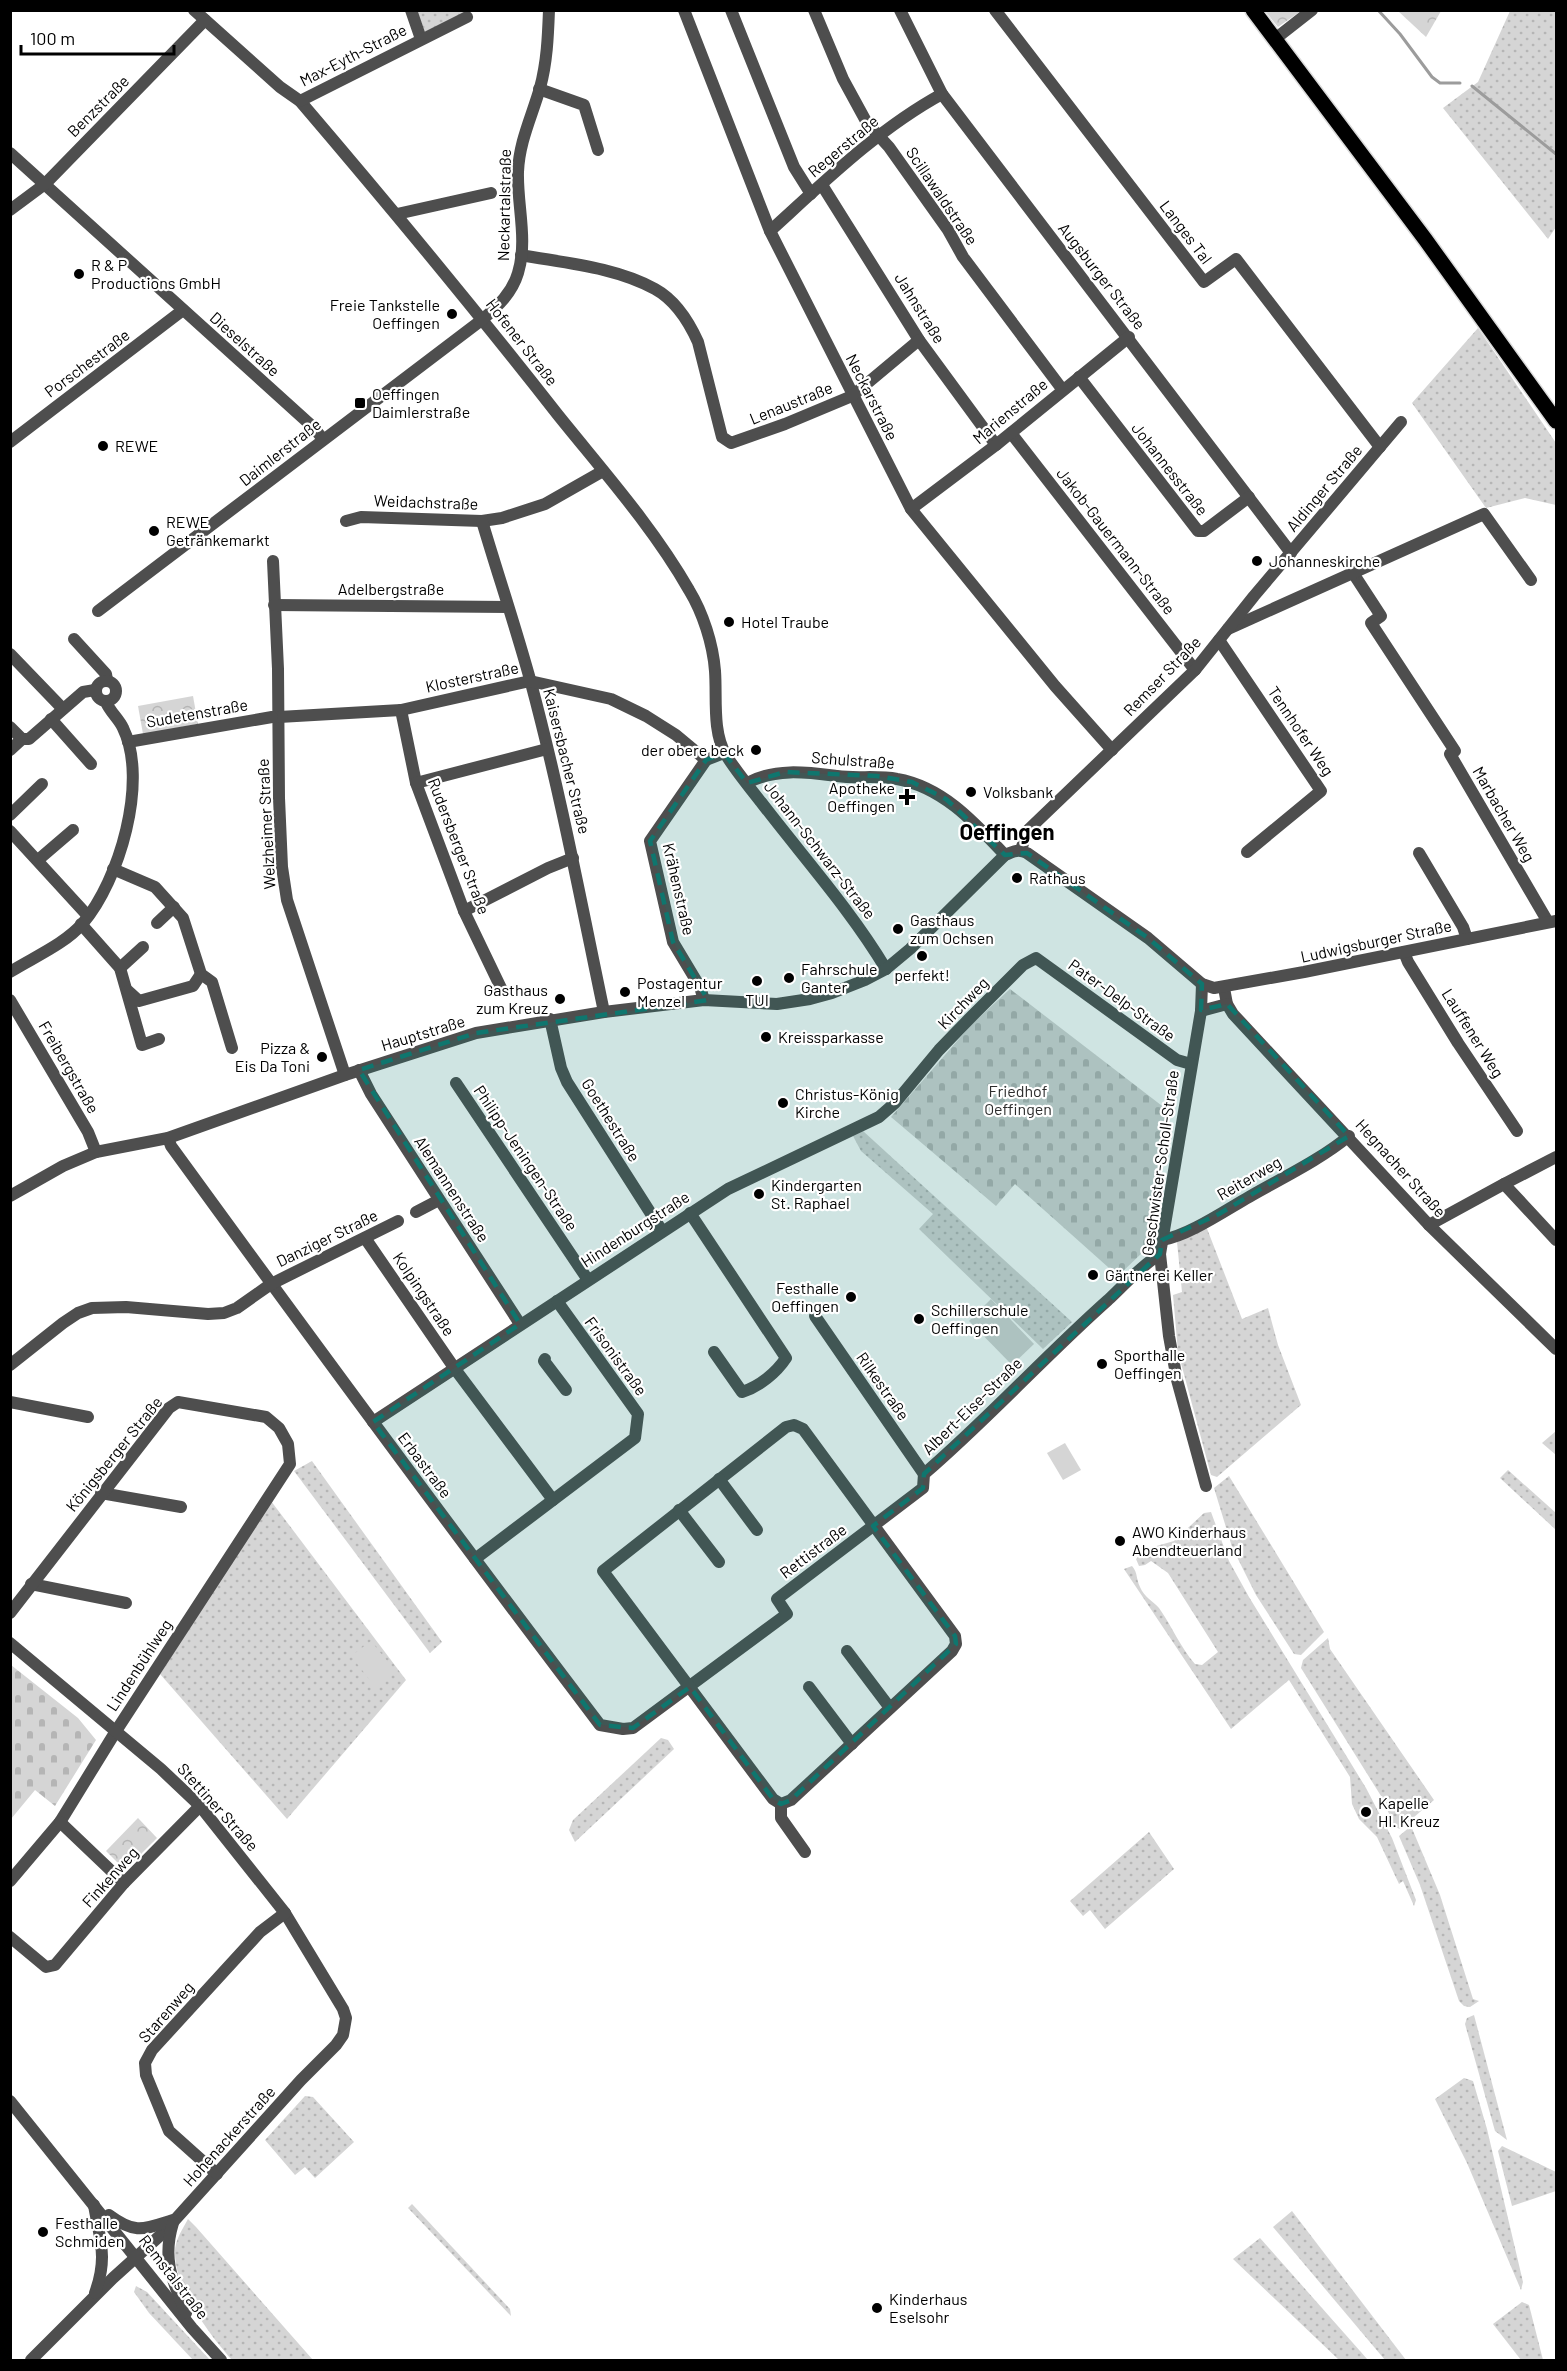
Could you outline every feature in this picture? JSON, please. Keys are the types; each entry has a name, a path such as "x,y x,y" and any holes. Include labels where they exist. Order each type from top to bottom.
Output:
{"main road":[{"path":"1253,10 1425,239 1557,421"}],"street":[{"name":"Hofener Straße","path":"194,10 280,87 300,101 483,319 670,559 698,607 706,632 715,667 718,734 724,753"},
{"name":"Max-Eyth-Straße","path":"411,10 421,39"},
{"name":"Neckartalstraße","path":"483,319 508,294 516,280 521,255 518,172 527,123 540,89 547,54 549,10"},
{"name":"Neckarstraße","path":"684,10 770,231 911,509 1048,677 1112,750"},
{"path":"731,10 794,166 811,194"},
{"name":"Scillawaldstraße","path":"814,10 843,79 867,123 889,147 948,230 963,258 1062,390"},
{"name":"Augsburger Straße","path":"900,10 942,94 1291,553"},
{"name":"Langes Tal","path":"995,10 1204,282 1236,259 1380,447"},
{"path":"1275,39 1312,10"},
{"name":"Max-Eyth-Straße","path":"300,101 467,17"},
{"name":"Benzstraße","path":"10,210 45,184 205,20"},
{"path":"540,89 584,105 598,150"},
{"name":"Regerstraße","path":"770,231 879,137 922,105 942,94"},
{"name":"Dieselstraße","path":"10,153 313,427 323,439"},
{"name":"Jahnstraße","path":"822,185 919,340 996,445"},
{"path":"397,214 491,193"},
{"name":"Lenaustraße","path":"521,255 610,272 656,289 674,305 692,328 698,342 722,437 728,442 736,442 852,396 919,340"},
{"name":"Porschestraße","path":"10,442 183,310"},
{"name":"Daimlerstraße","path":"98,611 483,319"},
{"name":"Marienstraße","path":"911,509 996,445 1128,338"},
{"name":"Johannesstraße","path":"1079,377 1192,527 1198,531 1204,531 1249,497"},
{"name":"Aldinger Straße","path":"1222,635 1401,422"},
{"name":"Jakob-Gauermann-Straße","path":"1011,433 1195,670"},
{"name":"Weidachstraße","path":"346,521 361,517 482,521 515,515 545,504 603,471"},
{"name":"Remser Straße","path":"1021,850 1027,831 1195,670 1222,635 1484,514 1531,580"},
{"name":"Kaisersbacher Straße","path":"482,521 530,681 547,749 573,858 604,1012"},
{"name":"Welzheimer Straße","path":"273,561 275,717 282,867 287,900 345,1075"},
{"name":"Marbacher Weg","path":"1353,573 1381,616 1371,623 1453,752 1552,921"},
{"name":"Adelbergstraße","path":"274,605 508,607"},
{"name":"Tennhofer Weg","path":"1222,635 1321,790 1247,852"},
{"path":"74,639 106,674 107,680"},
{"path":"11,657 63,709"},
{"path":"10,750 22,739 29,739 83,693 95,690 101,681 107,680 112,682 116,691 111,700 106,702"},
{"name":"Klosterstraße","path":"275,717 401,710 530,681 611,699 672,732 706,760"},
{"name":"Sudetenstraße","path":"10,972 66,937 85,920 105,889 130,813 134,778 128,742 123,728 106,702 96,696 95,690"},
{"name":"Rudersberger Straße","path":"401,710 416,783 464,911 501,988"},
{"name":"Sudetenstraße","path":"128,742 275,717"},
{"path":"51,719 91,764"},
{"path":"10,727 22,739"},
{"path":"416,783 547,749"},
{"path":"706,760 724,753"},
{"name":"Johann-Schwarz-Straße","path":"724,753 867,937 886,969"},
{"name":"Krähenstraße","path":"704,1000 700,987 673,942 650,841 706,760"},
{"name":"Schulstraße","path":"747,783 760,776 785,772 843,777 877,776 912,782 946,799 979,827 1005,855"},
{"path":"10,815 42,784"},
{"path":"38,860 73,830"},
{"path":"10,831 38,860 120,968 142,1045 159,1039"},
{"path":"1005,855 1021,850 1148,938 1202,984"},
{"path":"1419,854 1463,927 1467,939"},
{"name":"Hauptstraße","path":"10,1196 63,1166 96,1152 168,1138 359,1070 476,1033 550,1019 704,1000 777,1004 810,999 849,987 886,969 910,949 1005,855"},
{"path":"464,911 548,868 573,858"},
{"path":"113,869 155,887 183,918 201,974 212,982 232,1048"},
{"path":"157,923 174,907"},
{"name":"Ludwigsburger Straße","path":"1202,984 1224,988 1552,921"},
{"path":"120,968 143,946"},
{"name":"Lauffener Weg","path":"1404,952 1458,1043 1517,1131"},
{"name":"Pater-Delp-Straße","path":"1036,958 1177,1060 1191,1064"},
{"name":"Kirchweg","path":"920,1076 939,1050 1023,965 1036,958"},
{"path":"126,990 139,1001 193,986 201,974"},
{"name":"Geschwister-Scholl-Straße","path":"1202,984 1201,1011 1160,1254 1169,1336 1177,1380 1206,1486"},
{"name":"Hegnacher Straße","path":"1224,988 1227,1004 1233,1014 1349,1136 1429,1225 1557,1349"},
{"name":"Freibergstraße","path":"10,1000 88,1132 96,1152"},
{"path":"1201,1011 1227,1004"},
{"name":"Goethestraße","path":"550,1019 561,1068 567,1082 662,1231"},
{"name":"Alemannenstraße","path":"359,1070 371,1094 520,1324"},
{"name":"Hindenburgstraße","path":"373,1422 728,1189 879,1117 920,1076"},
{"name":"Philipp-Jeningen-Straße","path":"456,1083 588,1280"},
{"name":"Reiterweg","path":"1162,1240 1172,1239 1219,1214 1349,1136"},
{"name":"Erbastraße","path":"168,1138 171,1146 271,1284 600,1725 623,1729 633,1728 690,1688"},
{"path":"1429,1225 1557,1157"},
{"path":"1504,1184 1557,1240"},
{"path":"416,1212 439,1200"},
{"path":"690,1213 786,1358 780,1368 754,1388 742,1392 714,1352"},
{"name":"Danziger Straße","path":"10,1365 63,1323 78,1313 92,1308 126,1307 208,1314 224,1313 237,1308 271,1284 398,1221"},
{"name":"Kolpingstraße","path":"365,1238 454,1369"},
{"name":"Albert-Eise-Straße","path":"923,1488 924,1474 952,1450 1145,1264 1160,1254"},
{"name":"Frisonistraße","path":"475,1558 635,1438 638,1414 557,1301"},
{"name":"Rilkestraße","path":"815,1316 924,1474"},
{"path":"546,1359 544,1361 566,1390"},
{"path":"454,1369 553,1500"},
{"path":"10,1402 88,1418"},
{"name":"Königsberger Straße","path":"10,1613 101,1493 169,1408 178,1402 266,1418 279,1428 288,1444 290,1464"},
{"path":"794,1425 803,1429 955,1636 956,1644 952,1651 791,1800 781,1804 773,1799 603,1571 786,1427 794,1425"},
{"name":"Lindenbühlweg","path":"10,1881 60,1822 116,1731 290,1464"},
{"path":"719,1479 757,1530"},
{"name":"Rettistraße","path":"690,1688 788,1614 777,1599 923,1488"},
{"path":"101,1493 182,1507"},
{"path":"679,1510 718,1562"},
{"path":"31,1584 126,1603"},
{"name":"Stettiner Straße","path":"10,1643 116,1731 200,1806 285,1913 343,2009 346,2018 343,2035"},
{"path":"847,1651 890,1708"},
{"path":"809,1687 852,1744"},
{"path":"781,1804 781,1818 805,1852"},
{"name":"Finkenweg","path":"10,1937 46,1967 55,1965 124,1883 200,1806"},
{"path":"60,1822 124,1883"},
{"name":"Starenweg","path":"217,2174 170,2131 146,2075 146,2063 152,2050 260,1932 285,1913"},
{"name":"Hohenackerstraße","path":"31,2361 175,2219 343,2035"},
{"name":"Remstalstraße","path":"10,2101 221,2361"},
{"path":"94,2203 119,2222 139,2229 146,2229 175,2219"},
{"path":"92,2300 102,2273 103,2256 94,2203"},
{"path":"175,2219 168,2239 167,2260 192,2328"}],"highlighted area":[{"path":"724,753 747,783 785,772 877,776 912,782 946,799 1005,855 1027,853 1148,938 1202,984 1201,1010 1227,1004 1349,1136 1219,1214 1162,1240 1160,1254 924,1474 923,1488 873,1526 955,1636 956,1644 791,1800 781,1804 773,1799 690,1687 633,1728 600,1725 373,1422 520,1324 359,1070 476,1033 708,1000 673,942 650,841 706,760"}],"green space":[{"path":"417,11 468,11 425,32"},
{"path":"1265,11 1301,11 1278,27"},
{"path":"1398,11 1441,11 1426,37"},
{"path":"1510,11 1556,11 1556,227 1548,239 1443,108 1478,82"},
{"path":"1478,328 1556,443 1556,505 1525,498 1486,508 1412,403"},
{"path":"193,696 198,724 143,734 138,706"},
{"name":"Friedhof Oeffingen","path":"1010,989 1170,1112 1144,1251 1118,1276 1015,1184 996,1206 891,1117 971,1025"},
{"path":"863,1131 1072,1322 1043,1349 919,1229 933,1214 861,1151 853,1136"},
{"path":"1206,1226 1242,1319 1268,1308 1278,1345 1301,1405 1217,1477 1211,1475 1178,1352 1173,1295 1182,1292 1177,1242"},
{"path":"991,1299 1034,1344 1012,1365 969,1321"},
{"path":"1556,1431 1556,1455 1542,1443"},
{"path":"1065,1443 1081,1470 1063,1480 1047,1453"},
{"path":"312,1461 442,1642 430,1653 294,1471"},
{"path":"1508,1470 1556,1513 1556,1530 1500,1478"},
{"path":"1229,1476 1324,1632 1301,1655 1294,1654 1256,1595 1232,1547 1214,1488"},
{"path":"271,1501 406,1680 287,1819 160,1674"},
{"path":"1211,1512 1229,1561 1366,1788 1392,1838 1416,1900 1414,1906 1403,1881 1399,1884 1377,1837 1359,1819 1352,1804 1350,1777 1289,1680 1231,1729 1124,1569 1132,1566 1144,1594 1159,1608 1195,1664 1202,1665 1218,1652 1168,1573 1151,1561 1139,1566 1136,1559 1146,1549 1174,1541 1204,1513"},
{"path":"1328,1638 1330,1649 1434,1800 1400,1829 1395,1827 1381,1796 1301,1668 1303,1660"},
{"path":"371,1641 396,1672 376,1688 351,1656"},
{"path":"11,1665 78,1718 96,1740 55,1806 35,1790 11,1819"},
{"path":"661,1738 668,1740 674,1749 575,1842 569,1830 573,1820"},
{"path":"138,1818 157,1838 125,1870 106,1851"},
{"path":"1411,1826 1440,1895 1473,1999 1479,2001 1470,2007 1464,2006 1459,2001 1420,1885 1399,1836"},
{"path":"1149,1832 1174,1869 1105,1929 1090,1910 1083,1916 1070,1901"},
{"path":"1474,2015 1507,2140 1495,2131 1465,2024 1467,2018"},
{"path":"1464,2078 1473,2081 1487,2129 1523,2282 1521,2290 1467,2163 1435,2099"},
{"path":"305,2096 313,2097 354,2142 315,2178 305,2167 295,2175 265,2140"},
{"path":"1502,2146 1556,2172 1556,2191 1512,2206 1498,2151"},
{"path":"412,2204 510,2309 511,2316 408,2208"},
{"path":"1292,2211 1406,2360 1385,2360 1273,2227"},
{"path":"188,2219 313,2360 232,2360 204,2325 181,2282 175,2250"},
{"path":"1260,2238 1368,2360 1339,2360 1233,2259"},
{"path":"136,2286 147,2292 210,2360 193,2360 149,2313 134,2292"},
{"path":"1522,2302 1529,2305 1543,2360 1521,2360 1493,2324"}],"waterway":[{"path":"1378,10 1400,34 1432,77 1440,83 1460,83"},
{"path":"1472,86 1556,154"}],"place":[{"name":"R & P Productions GmbH","path":"79,274"},
{"name":"Freie Tankstelle Oeffingen","path":"452,314"},
{"name":"Oeffingen Daimlerstraße","path":"360,403"},
{"name":"REWE","path":"103,446"},
{"name":"REWE Getränkemarkt","path":"154,531"},
{"name":"Johanneskirche","path":"1257,561"},
{"name":"Hotel Traube","path":"729,622"},
{"name":"der obere beck","path":"756,750"},
{"name":"Volksbank","path":"971,792"},
{"name":"Apotheke Oeffingen","path":"907,797"},
{"name":"Rathaus","path":"1017,878"},
{"name":"Gasthaus zum Ochsen","path":"898,929"},
{"name":"perfekt!","path":"922,956"},
{"name":"Fahrschule Ganter","path":"789,978"},
{"name":"TUI","path":"757,981"},
{"name":"Postagentur Menzel","path":"625,992"},
{"name":"Gasthaus zum Kreuz","path":"560,999"},
{"name":"Kreissparkasse","path":"766,1037"},
{"name":"Pizza & Eis Da Toni","path":"322,1057"},
{"name":"Christus-König Kirche","path":"783,1103"},
{"name":"Kindergarten St. Raphael","path":"759,1194"},
{"name":"Gärtnerei Keller","path":"1093,1275"},
{"name":"Festhalle Oeffingen","path":"851,1297"},
{"name":"Schillerschule Oeffingen","path":"919,1319"},
{"name":"Sporthalle Oeffingen","path":"1102,1364"},
{"name":"AWO Kinderhaus Abendteuerland","path":"1120,1541"},
{"name":"Kapelle Hl. Kreuz","path":"1366,1812"},
{"name":"Festhalle Schmiden","path":"43,2232"},
{"name":"Kinderhaus Eselsohr","path":"877,2308"}],"district":[{"name":"Oeffingen","path":"1007,832"}]}
